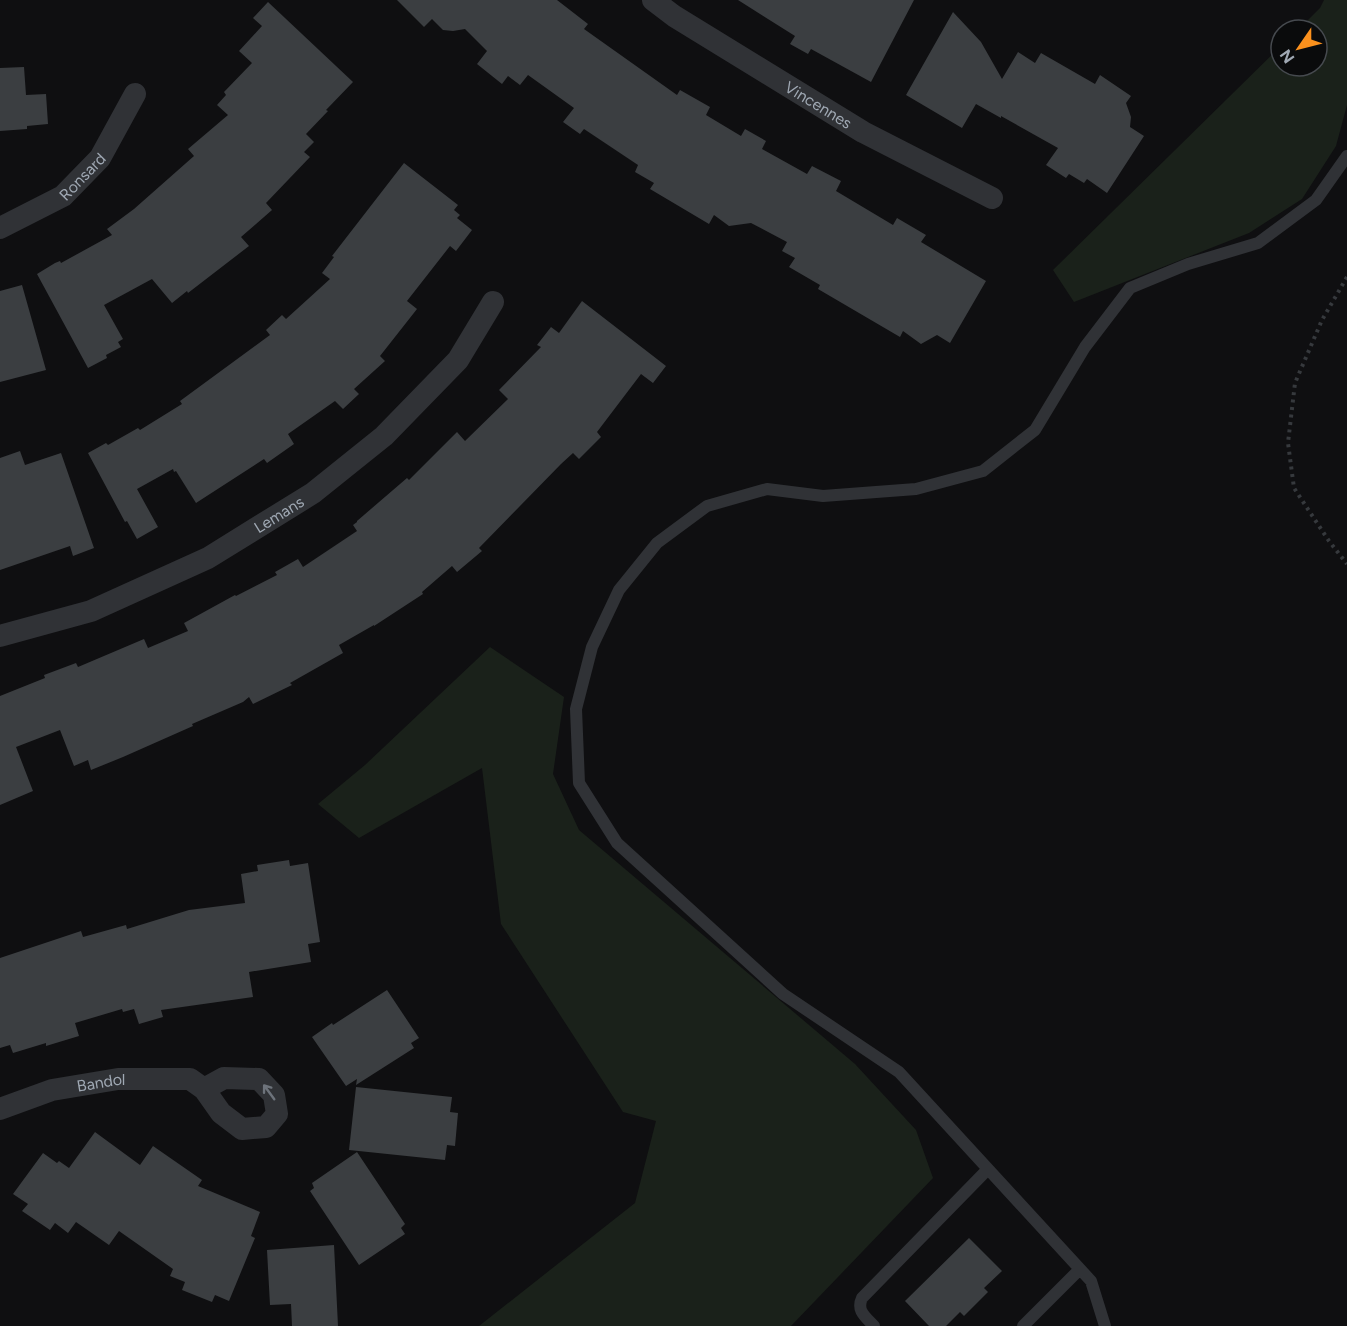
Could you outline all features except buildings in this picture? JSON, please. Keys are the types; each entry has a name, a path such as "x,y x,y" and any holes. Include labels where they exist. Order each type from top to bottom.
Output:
{"street":[{"name":"Vincennes","path":"653,0 674,16 863,132 992,198"},
{"name":"Ronsard","path":"0,228 63,196 100,158 135,94"},
{"name":"Lemans","path":"0,636 91,611 208,558 313,493 384,436 458,360 493,302"},
{"name":"Bandol","path":"0,1109 51,1090 118,1079 190,1079 204,1089"}],"lane":[{"path":"1105,1326 1091,1281 899,1072 783,994 617,843 579,783 576,709 592,647 619,590 657,543 707,506 767,489 823,496 916,489 983,471 1035,430 1085,346 1130,288 1188,264 1258,243 1316,200 1347,156"},
{"path":"874,1326 861,1312 859,1305 862,1299 988,1169"},
{"path":"1023,1326 1080,1269"}],"path":[{"path":"1347,277 1322,320 1295,383 1288,443 1294,488 1347,564"}],"shaded area":[{"path":"1324,0 1347,0 1347,105 1336,146 1302,199 1249,233 1074,302 1053,270 1269,58 1269,78 1329,78 1329,18 1310,18"},
{"path":"490,647 564,697 553,774 579,830 855,1064 916,1130 933,1178 791,1326 479,1326 635,1203 656,1121 623,1112 501,924 482,768 359,838 318,804 365,765"}]}
